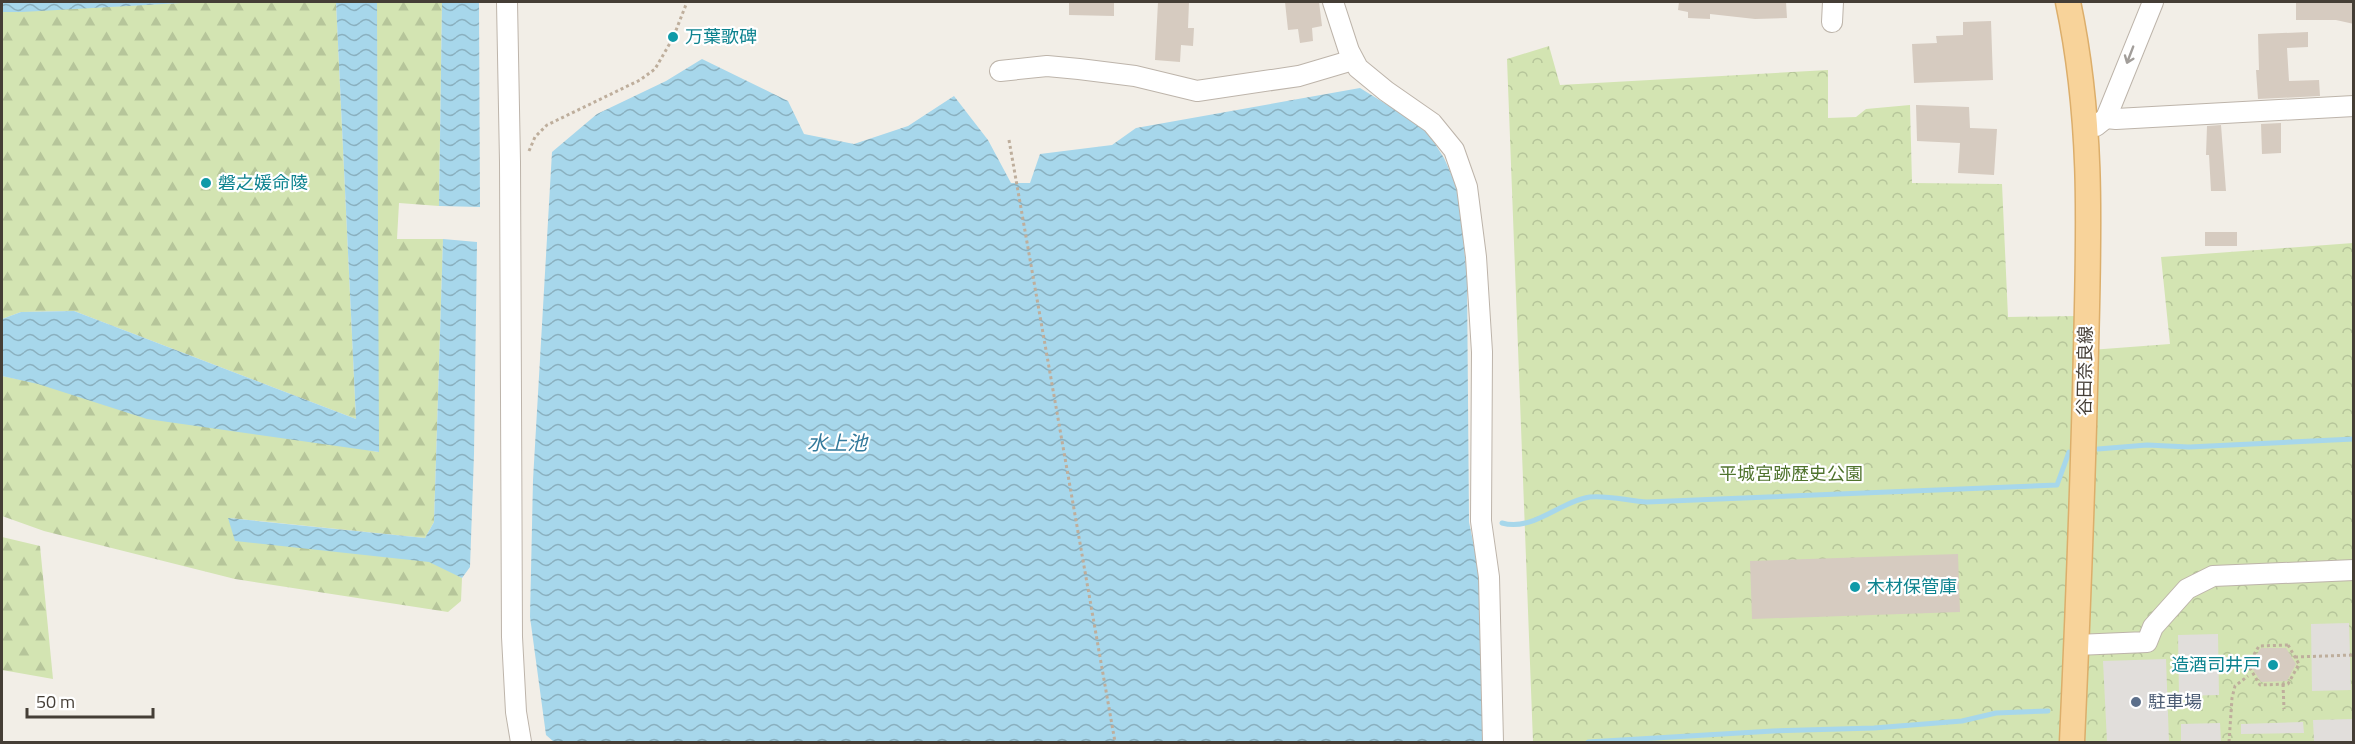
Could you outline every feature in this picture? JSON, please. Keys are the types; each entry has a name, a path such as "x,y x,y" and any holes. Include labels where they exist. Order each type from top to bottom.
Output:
{"main road":[{"name":"谷田奈良線","path":"2068,2 2077,44 2103,122 2089,198 2082,532 2072,742"}],"street":[{"path":"507,2 512,637 516,712 521,742"},
{"path":"1332,2 1358,68 1432,123 1454,150 1467,187 1476,257 1482,352 1481,521 1489,577 1493,742"},
{"path":"1832,22 1833,2"},
{"path":"2153,2 2103,122 2354,106"},
{"path":"1000,71 1047,66 1079,69 1135,76 1197,91 1299,76 1353,60"},
{"path":"2076,645 2147,642 2153,627 2187,589 2213,576 2354,570"}],"path":[{"path":"529,158 535,137 547,125 640,80 655,69 673,38 687,2"},
{"path":"1009,140 1115,742"},
{"path":"2288,645 2299,664 2288,684 2283,684 2260,685 2248,665 2259,646 2288,645"},
{"path":"2295,657 2354,655"},
{"path":"2229,742 2235,686 2248,676"},
{"path":"2283,684 2284,709"}],"green space":[{"path":"199,2 336,2 356,419 74,311 21,312 2,319 2,12"},
{"path":"377,2 442,2 439,206 399,203 397,239 443,239 434,522 425,538 229,518 434,562 462,578 461,601 448,612 235,579 44,531 2,516 2,376 378,452"},
{"name":"平城宮跡歴史公園","path":"1549,46 1560,85 1828,70 1828,118 1856,117 1866,109 1910,105 1912,183 2002,184 2008,317 2077,316 2077,351 2170,344 2161,257 2353,243 2353,742 1533,742 1507,59"},
{"path":"2,537 40,546 53,679 2,670"}],"shaded area":[{"path":"2349,623 2351,690 2312,691 2311,624"},
{"path":"2218,634 2219,695 2179,696 2178,635"},
{"name":"駐車場","path":"2166,659 2169,742 2107,742 2103,661"},
{"path":"2353,719 2353,742 2314,742 2313,720"},
{"path":"2303,722 2304,733 2241,734 2241,724"},
{"path":"2220,723 2221,742 2181,742 2181,724"}],"water":[{"path":"2,2 199,2 2,12"},
{"path":"336,2 377,2 379,452 147,419 38,384 2,376 2,319 21,312 74,311 356,419"},
{"path":"442,2 479,2 480,207 439,206"},
{"name":"水上池","path":"702,59 788,101 804,134 854,144 908,126 954,96 988,140 1011,183 1030,183 1040,154 1112,145 1136,128 1360,88 1425,128 1444,158 1458,189 1467,276 1469,522 1480,576 1485,742 554,742 546,735 530,617 533,480 552,152 597,114 666,81"},
{"path":"443,239 477,242 470,567 462,578 429,562 235,541 228,518 425,538 434,522"}],"building":[{"path":"1069,2 1114,2 1114,16 1069,15"},
{"path":"1158,2 1189,2 1188,28 1194,28 1193,46 1181,45 1180,62 1155,60"},
{"path":"1285,2 1319,2 1322,26 1312,28 1313,41 1300,43 1298,29 1288,30"},
{"path":"1679,2 1786,2 1787,18 1755,19 1710,14 1710,19 1688,18 1688,12 1678,10"},
{"path":"2296,2 2354,2 2354,24 2336,20 2296,20"},
{"path":"1991,21 1993,80 1914,83 1912,44 1937,43 1936,36 1963,35 1963,22"},
{"path":"2308,32 2308,47 2287,48 2289,81 2319,80 2320,96 2258,99 2256,70 2259,70 2258,34"},
{"path":"1916,105 1969,107 1970,128 1997,129 1994,175 1958,173 1960,143 1917,141"},
{"path":"2281,123 2281,153 2262,154 2261,124"},
{"path":"2221,125 2226,191 2211,191 2209,155 2206,155 2207,126"},
{"path":"2205,232 2237,232 2237,246 2205,246"},
{"name":"木材保管庫","path":"1958,554 1960,612 1752,619 1750,561"},
{"path":"2261,648 2286,648 2296,664 2287,681 2261,682 2250,665"}],"waterway":[{"path":"2098,449 2147,445 2189,447 2354,439"},
{"path":"1502,523 1513,525 1536,520 1568,504 1590,497 1647,502 2057,485 2069,452"},
{"path":"1588,742 1773,731 1874,728 1962,721 1996,713 2048,711"}],"place":[{"name":"万葉歌碑","path":"673,37"},
{"name":"磐之媛命陵","path":"206,183"},
{"name":"木材保管庫","path":"1855,587"},
{"name":"造酒司井戸","path":"2273,665"},
{"name":"駐車場","path":"2136,702"}]}
